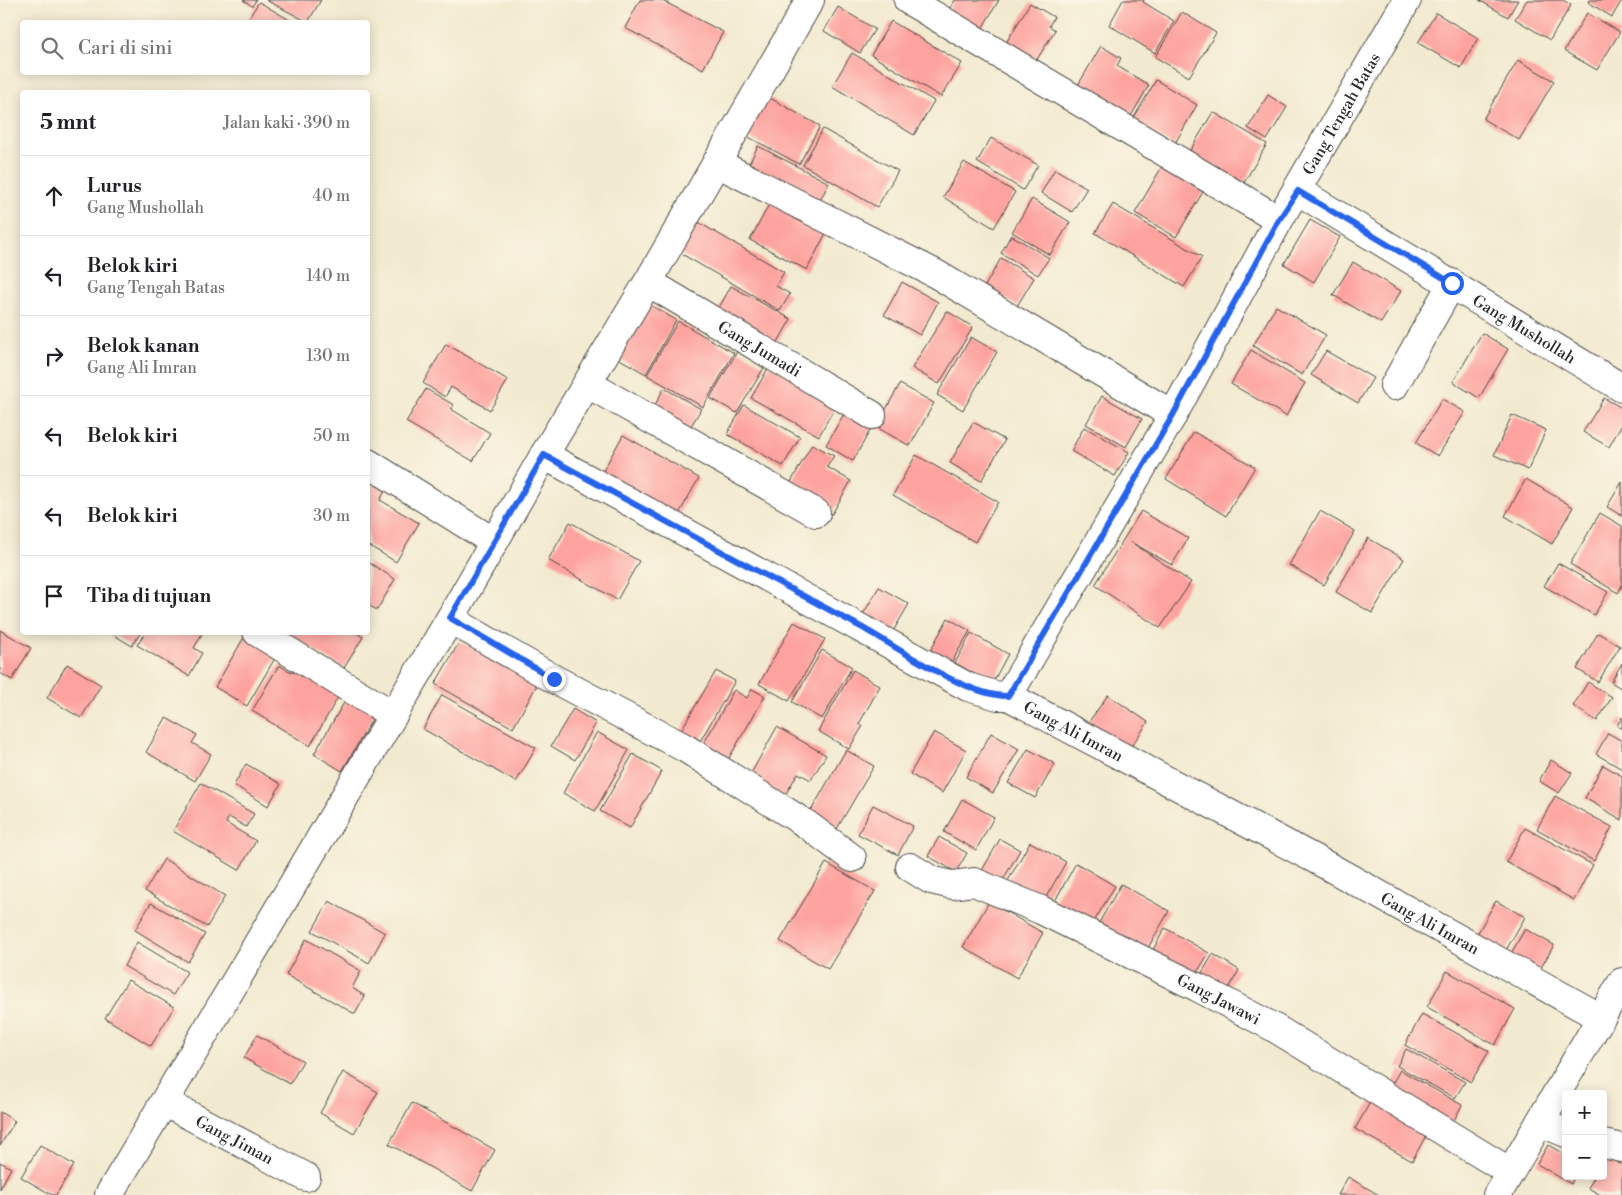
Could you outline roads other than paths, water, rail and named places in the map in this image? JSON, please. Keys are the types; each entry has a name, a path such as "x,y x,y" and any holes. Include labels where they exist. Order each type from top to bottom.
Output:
{"street":[{"path":"109,1195 393,715 544,455 648,282 810,0"},
{"path":"908,0 1279,220"},
{"name":"Gang Tengah Batas","path":"1008,696 1173,415 1279,220 1298,191 1408,0"},
{"path":"717,163 936,274 1173,415"},
{"name":"Gang Mushollah","path":"1298,191 1622,388"},
{"name":"Gang Jumadi","path":"648,282 872,414"},
{"path":"1394,386 1452,283"},
{"path":"588,384 816,513"},
{"name":"Gang Ali Imran","path":"544,455 968,687 991,694 1008,696 1326,865 1601,1018"},
{"path":"370,464 494,542"},
{"path":"450,618 554,679 685,748 806,824 852,858"},
{"path":"262,635 393,715"},
{"name":"Gang Jawawi","path":"910,867 931,880 952,885 974,882 1041,910 1273,1027 1503,1184"},
{"path":"1503,1184 1622,982"},
{"name":"Gang Jiman","path":"164,1102 306,1177"},
{"path":"1540,1122 1562,1132"},
{"path":"1607,1145 1622,1148"}]}
